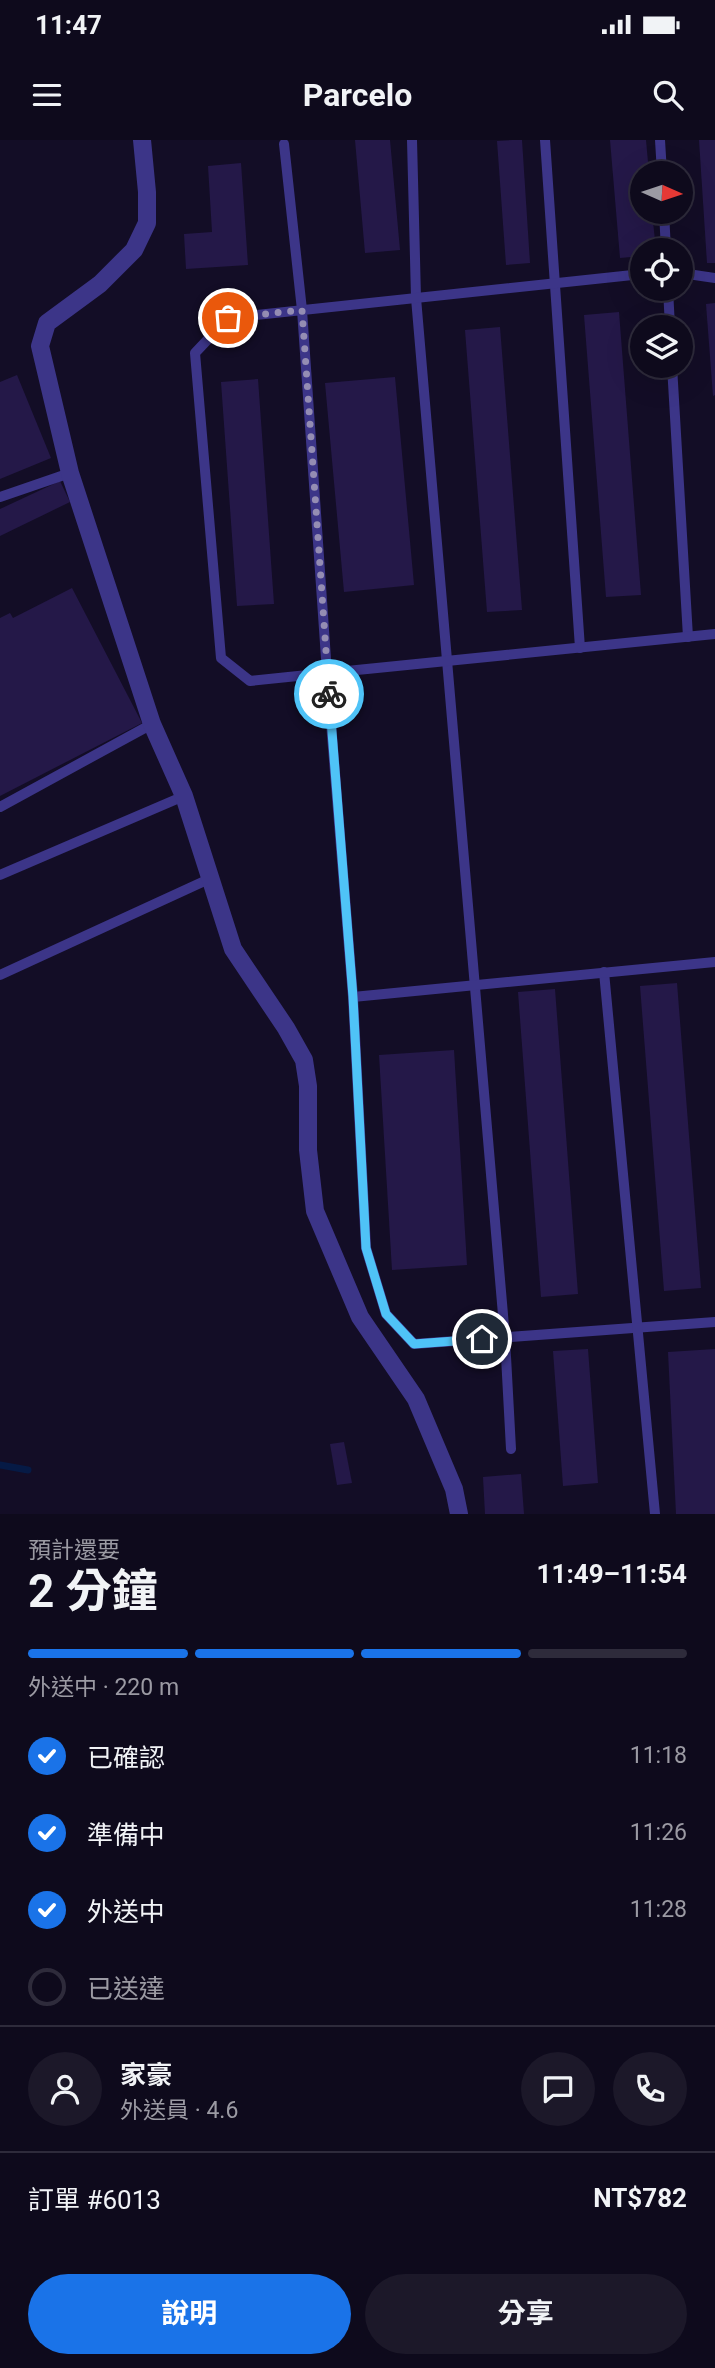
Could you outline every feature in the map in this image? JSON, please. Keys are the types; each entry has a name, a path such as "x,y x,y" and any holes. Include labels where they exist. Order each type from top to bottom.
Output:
{"street":[{"path":"142,140 147,223 134,250 100,284 47,324 40,346 70,474 152,724 184,796 233,949 304,1060 308,1086 308,1150 315,1211 360,1317 416,1399 454,1489 460,1514"}],"lane":[{"path":"412,140 416,298 505,1338 511,1449"},
{"path":"545,140 580,648"},
{"path":"660,140 661,161"},
{"path":"284,144 302,310 353,997 366,1248 386,1314 414,1344 715,1322"},
{"path":"630,275 228,318 195,353 221,658 250,681 715,635"},
{"path":"693,275 715,278"},
{"path":"674,378 688,637"},
{"path":"0,497 70,474"},
{"path":"0,807 152,724"},
{"path":"0,876 184,796"},
{"path":"0,975 209,879"},
{"path":"353,997 715,962"},
{"path":"604,972 655,1514"}],"building":[{"path":"355,140 390,140 400,250 365,253"},
{"path":"522,140 530,263 506,265 497,141"},
{"path":"610,140 646,140 648,161 630,161 630,224 653,224 655,238 630,238 630,257 620,258"},
{"path":"699,140 715,140 715,263 707,263"},
{"path":"241,163 248,265 186,269 184,234 212,232 208,166"},
{"path":"715,303 715,395 713,396 706,304"},
{"path":"619,312 641,595 606,597 584,315"},
{"path":"500,327 522,610 487,612 465,330"},
{"path":"17,375 51,458 0,479 0,382"},
{"path":"395,377 414,585 344,592 325,383"},
{"path":"258,379 274,604 237,606 221,382"},
{"path":"60,481 70,502 0,536 0,509"},
{"path":"72,588 142,723 0,796 0,618 10,613 13,618"},
{"path":"677,983 701,1288 664,1291 640,986"},
{"path":"555,989 578,1294 541,1297 518,992"},
{"path":"454,1050 467,1265 392,1270 379,1055"},
{"path":"588,1349 598,1483 563,1486 553,1351"},
{"path":"715,1349 715,1514 676,1514 668,1352"},
{"path":"344,1442 352,1483 337,1485 330,1444"},
{"path":"521,1474 524,1514 485,1514 483,1477"}],"waterway":[{"path":"0,1465 28,1470"}],"way so far":[{"path":"228,318 302,310 329,694"}],"route":[{"path":"329,694 353,997 366,1248 386,1314 414,1344 482,1339"}]}
